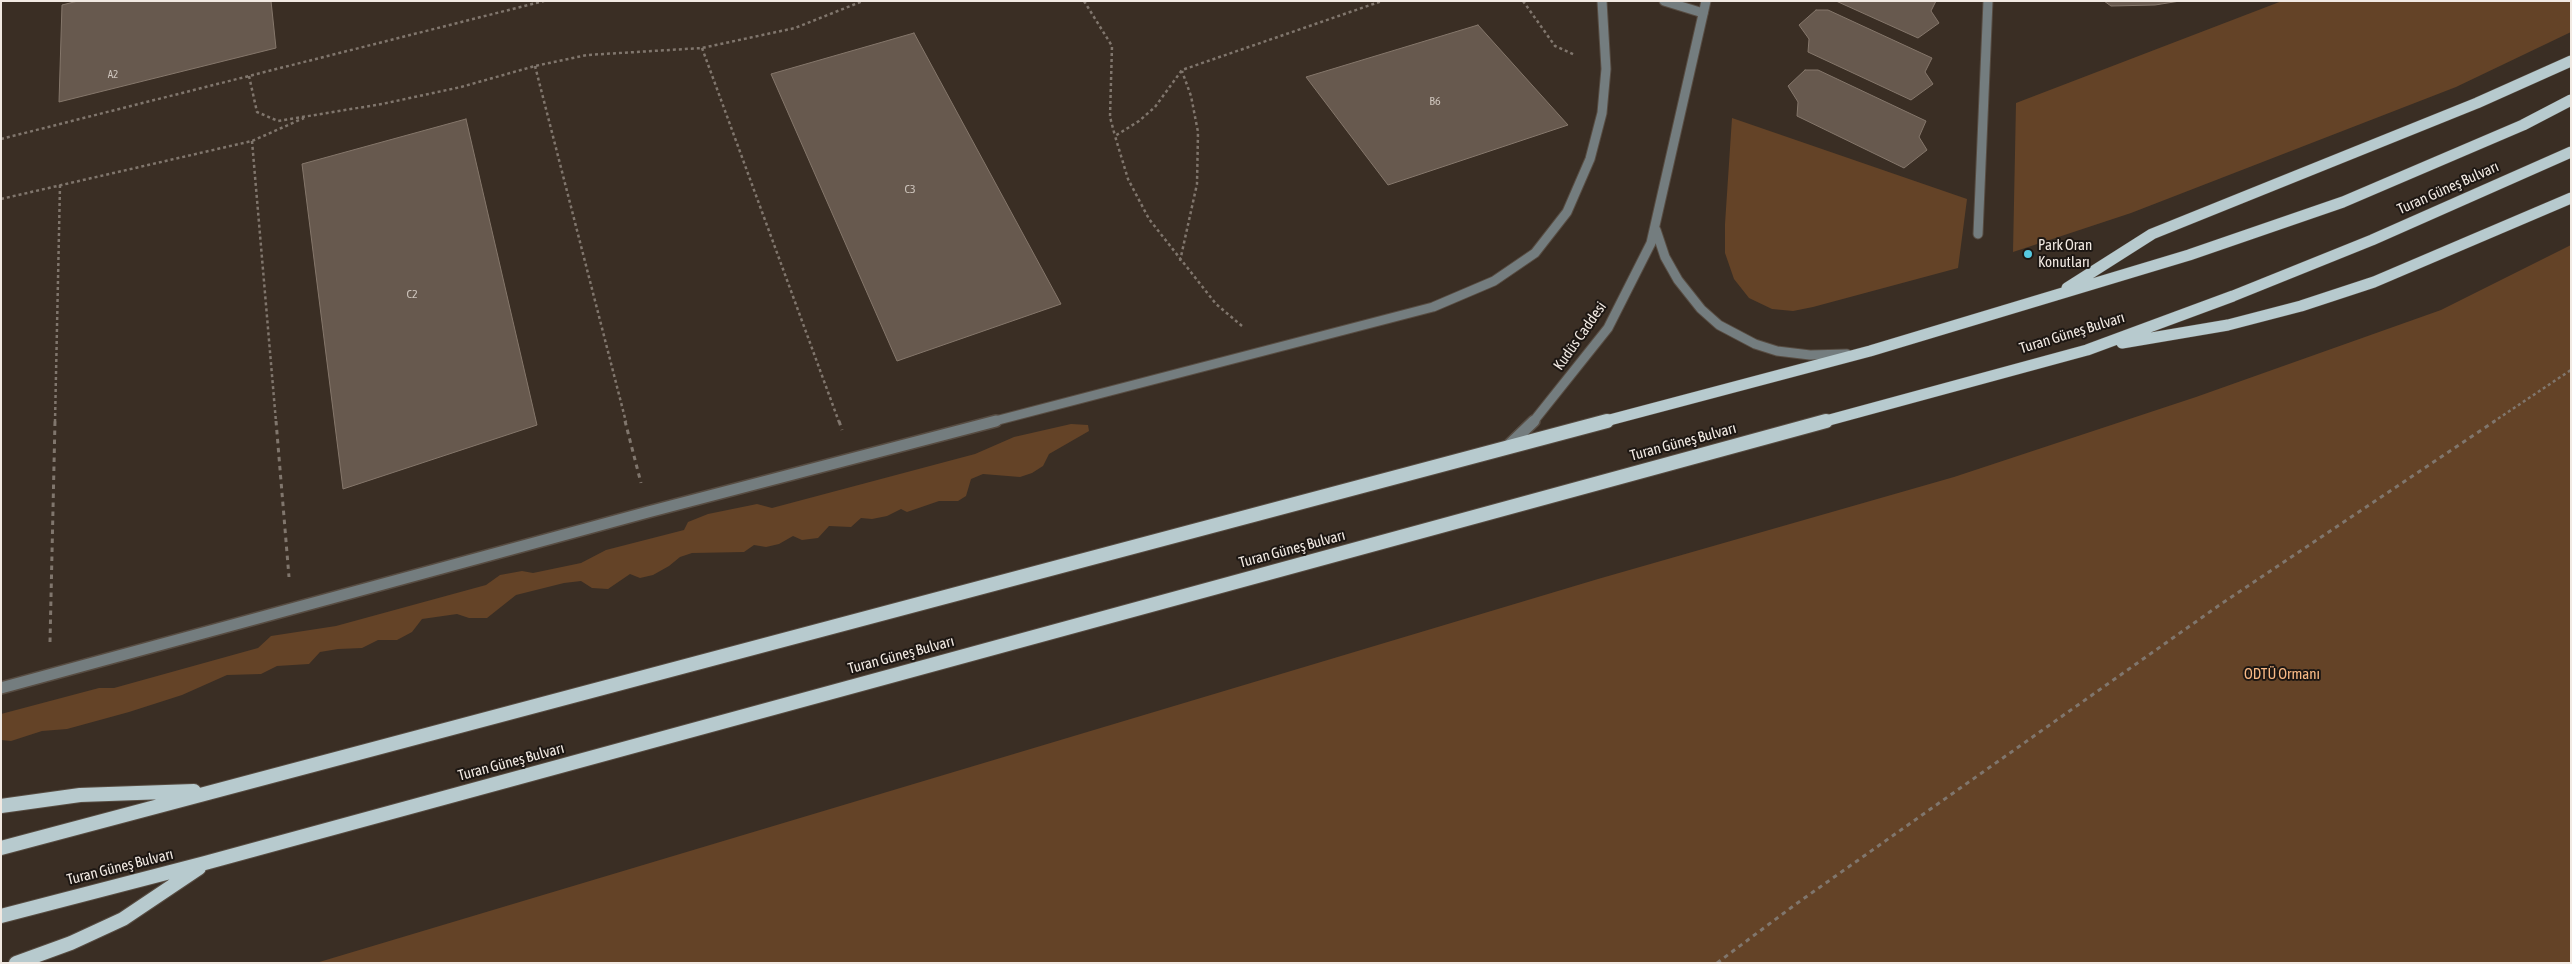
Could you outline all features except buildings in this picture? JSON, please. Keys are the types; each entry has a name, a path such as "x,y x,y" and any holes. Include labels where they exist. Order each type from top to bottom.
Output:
{"main road":[{"path":"2052,297 2152,234 2477,104 2571,61"},
{"name":"Turan Güneş Bulvarı","path":"1,848 1857,354 2188,255 2343,202 2523,125 2571,100"},
{"name":"Turan Güneş Bulvarı","path":"1,916 205,863 2087,350 2233,296 2372,240 2571,152"},
{"path":"2087,350 2228,324 2301,306 2374,282 2571,198"},
{"path":"1,806 80,795 214,791"},
{"path":"16,963 71,943 123,919 205,863"}],"street":[{"path":"1,688 648,512 1433,308 1494,281 1535,253 1567,212 1590,159 1602,113 1606,69 1602,1"},
{"path":"1664,1 1703,12"},
{"name":"Kudüs Caddesi","path":"1508,446 1532,423 1608,328 1638,273 1656,229 1706,1"},
{"path":"1978,234 1988,1"},
{"path":"1656,229 1665,257 1678,280 1701,309 1719,325 1755,344 1777,351 1810,355 1857,354"}],"path":[{"path":"1,139 544,1"},
{"path":"249,76 257,112 278,121 308,117 461,87 535,66 587,55 702,48 795,28 863,1"},
{"path":"1084,1 1112,46 1110,117 1128,180 1149,219 1180,261 1216,304 1271,351"},
{"path":"1115,136 1140,122 1182,70 1382,1"},
{"path":"1524,1 1555,46 1606,69"},
{"path":"702,48 853,459"},
{"path":"535,66 648,512"},
{"path":"1180,261 1197,184 1198,132 1192,96 1182,70"},
{"path":"1,200 252,141 308,117"},
{"path":"252,141 291,608"},
{"path":"50,674 60,185"},
{"path":"1717,963 1804,898 2221,604 2571,370"}],"green space":[{"path":"2282,1 2571,1 2571,32 2456,87 2131,213 2013,252 2016,103"},
{"path":"1732,118 1967,199 1958,268 1793,311 1772,309 1749,298 1734,279 1725,253 1725,224"},
{"name":"ODTÜ Ormanı","path":"2571,245 2571,963 316,963 1598,579 1954,477 2196,397 2441,310"},
{"path":"1071,424 1088,425 1089,431 1049,454 1043,466 1032,473 1020,477 983,474 971,479 966,496 958,501 939,501 907,512 901,509 887,516 872,519 861,518 851,527 829,526 818,538 802,540 793,536 779,544 766,547 754,545 744,552 692,553 680,557 653,575 640,578 630,574 608,589 592,588 581,581 564,583 516,595 487,618 469,618 457,614 422,619 412,632 397,640 378,640 362,648 320,652 309,664 277,666 261,674 227,675 182,695 129,712 67,729 42,731 11,741 1,740 1,714 99,688 114,688 258,648 271,636 336,626 486,585 500,575 522,571 533,573 581,563 606,550 684,530 688,522 708,514 757,504 772,508 975,454 1014,437"}],"place":[{"name":"Park Oran Konutları","path":"2028,254"}]}
